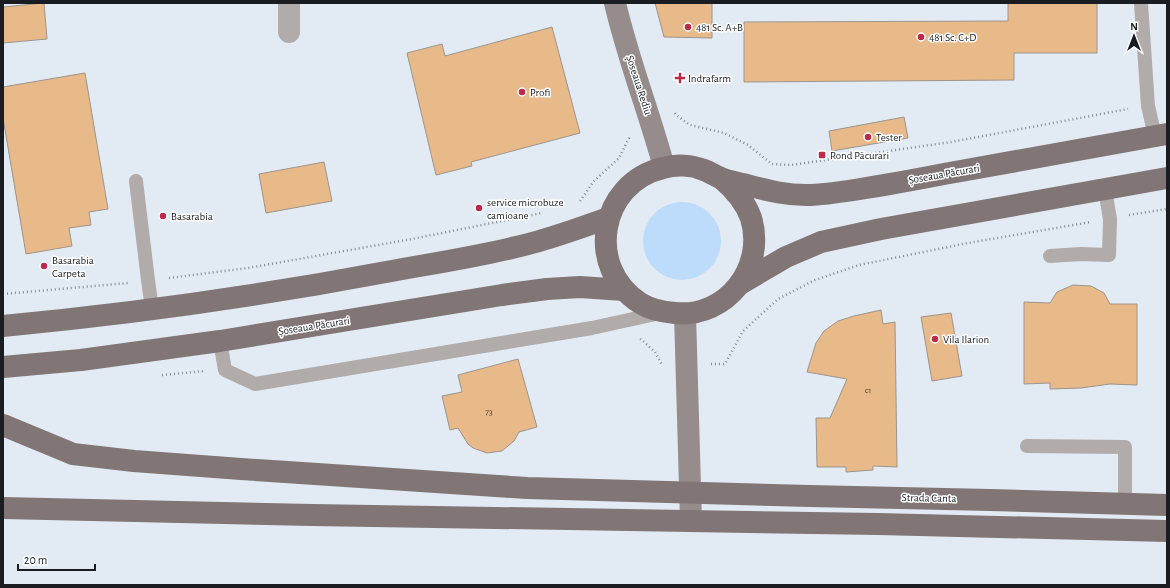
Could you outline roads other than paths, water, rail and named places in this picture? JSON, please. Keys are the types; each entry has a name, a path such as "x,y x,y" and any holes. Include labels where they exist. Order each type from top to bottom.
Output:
{"main road":[{"name":"Șoseaua Păcurari","path":"721,178 734,189 744,203 751,218 754,235 753,252 749,269 740,284 729,296 716,305 701,311 685,314 661,312 641,304 624,290 610,268 605,243 608,218 616,200 629,185 645,174 664,167 684,166 703,169 721,178 772,192 797,195 824,195 1161,135"},
{"name":"Șoseaua Păcurari","path":"740,284 786,257 821,242 881,229 1167,178"},
{"path":"3,326 72,320 252,296 348,279 531,243 568,233 608,218"},
{"name":"Șoseaua Păcurari","path":"3,367 81,360 220,341 546,289 580,287 624,290"},
{"name":"Strada Canta","path":"3,425 73,454 134,462 527,488 1167,505"},
{"path":"3,508 304,515 878,524 1167,531"}],"street":[{"path":"289,3 289,32"},
{"name":"Șoseaua Rediu","path":"615,3 622,31 664,167"},
{"path":"685,314 691,521"}],"lane":[{"path":"1141,3 1148,106 1161,135"},
{"path":"136,181 152,309"},
{"path":"1050,256 1080,254 1109,255 1110,218 1105,190"},
{"path":"220,341 225,370 255,384 592,328 661,312"},
{"path":"1027,446 1125,447 1125,504"}],"place":[{"name":"481 Sc. A+B","path":"688,27"},
{"name":"481 Sc. C+D","path":"921,37"},
{"name":"Indrafarm","path":"680,78"},
{"name":"Profi","path":"522,92"},
{"name":"Tester","path":"868,137"},
{"name":"Rond Păcurari","path":"822,155"},
{"name":"service microbuze camioane","path":"479,208"},
{"name":"Basarabia","path":"163,216"},
{"name":"Basarabia Carpeta","path":"44,266"},
{"name":"Vila Ilarion","path":"935,339"}]}
